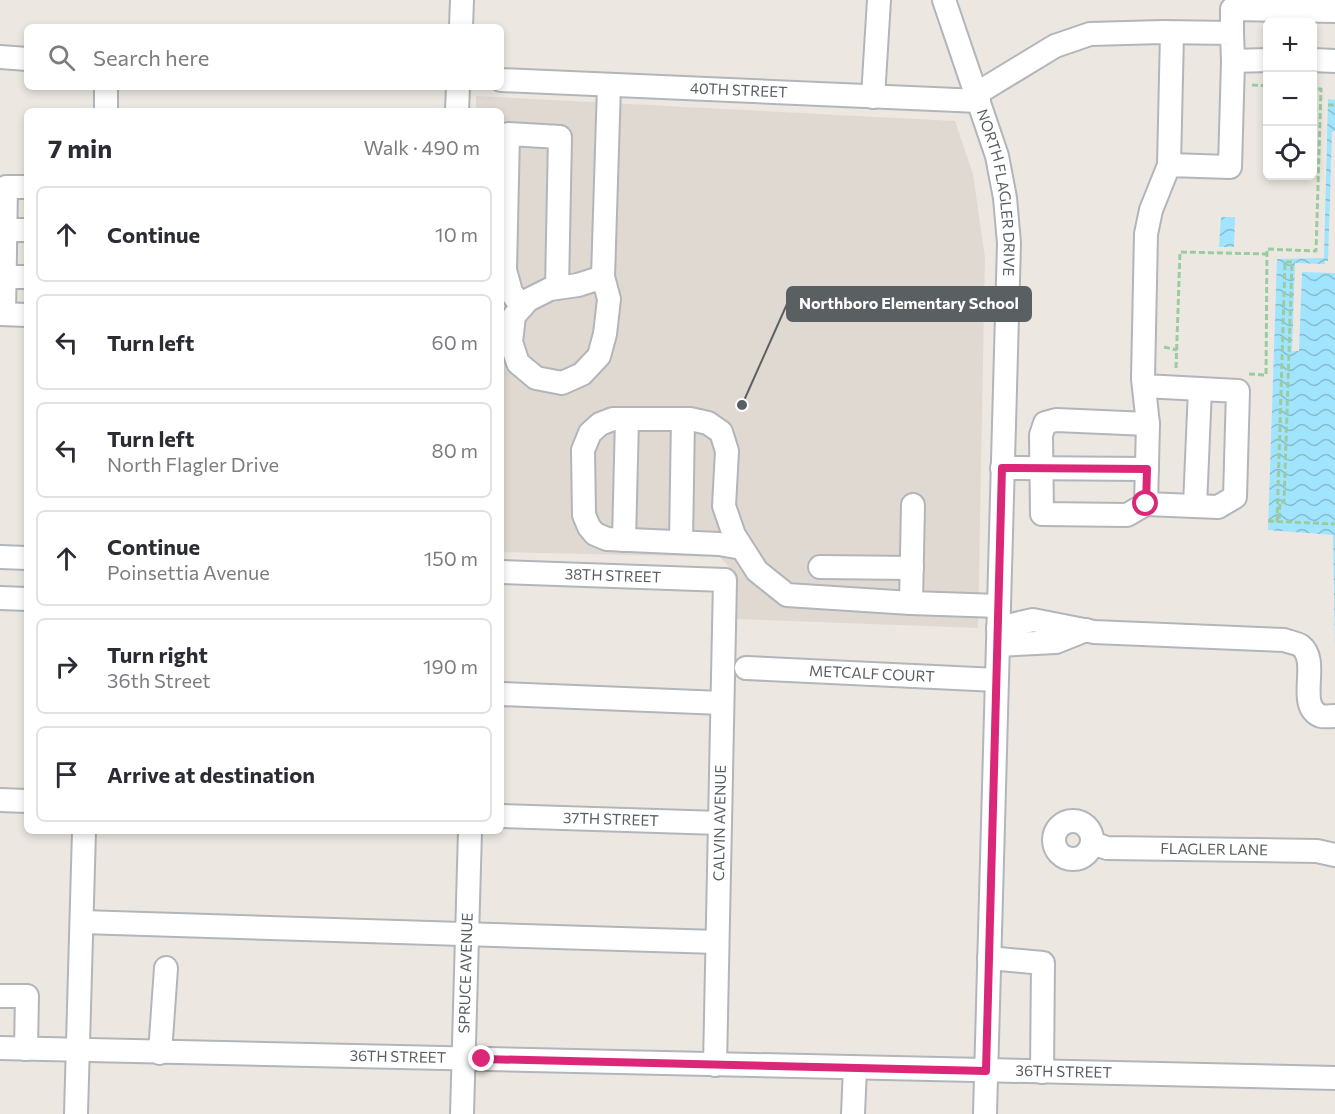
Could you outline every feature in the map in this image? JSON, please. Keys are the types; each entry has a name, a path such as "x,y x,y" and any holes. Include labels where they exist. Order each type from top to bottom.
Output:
{"street":[{"path":"461,24 462,0"},
{"path":"873,97 879,0"},
{"name":"NORTH FLAGLER DRIVE","path":"944,0 997,156 1005,198 1009,243 985,1114"},
{"path":"1169,165 1230,167 1233,61 1231,4 1335,11"},
{"path":"1146,504 1148,424 1144,386 1146,234 1151,210 1169,165 1172,33"},
{"path":"977,98 1055,46 1090,34 1232,33"},
{"path":"0,57 24,59"},
{"path":"1233,61 1263,60"},
{"path":"1317,60 1335,61"},
{"name":"40TH STREET","path":"504,80 873,97 977,98"},
{"path":"603,277 578,285 550,289 528,300 514,316 511,342 518,363 536,378 562,383 582,374 599,356 605,334 609,298 603,277 609,85"},
{"path":"106,90 106,108"},
{"path":"457,108 458,90"},
{"path":"522,307 511,292 505,270 508,134 560,137 558,288"},
{"path":"24,187 6,187 16,230 16,277 2,314 24,315"},
{"path":"1144,386 1238,391 1235,497 1218,507 1146,504 1127,515 1042,514 1041,435 1045,423 1056,420 1148,424"},
{"path":"1195,506 1200,389"},
{"path":"742,548 719,544 608,539 595,534 584,515 583,450 590,433 600,424 613,418 683,419 708,423 721,432 727,451 724,506 734,535 757,571 787,595 999,606"},
{"path":"624,540 627,419"},
{"path":"681,542 683,419"},
{"path":"1002,468 1147,469"},
{"path":"911,603 913,505"},
{"path":"0,557 24,558"},
{"path":"820,567 912,568"},
{"name":"38TH STREET","path":"504,572 725,580"},
{"name":"CALVIN AVENUE","path":"715,1065 725,580"},
{"path":"0,598 24,599"},
{"path":"998,637 1056,642 1086,630 1284,640 1301,646 1309,657 1309,699 1312,709 1321,716 1335,716"},
{"name":"METCALF COURT","path":"746,668 997,680"},
{"path":"504,694 723,703"},
{"path":"0,800 24,801"},
{"name":"37TH STREET","path":"504,816 720,823"},
{"path":"76,1114 84,834"},
{"name":"SPRUCE AVENUE","path":"462,1114 470,834"},
{"name":"FLAGLER LANE","path":"1092,843 1107,848 1317,851 1335,855"},
{"path":"82,921 717,942"},
{"path":"989,958 1043,963 1042,1072"},
{"path":"160,1053 165,968"},
{"path":"0,996 27,996 26,1049"},
{"name":"36TH STREET","path":"0,1048 1335,1078"},
{"path":"854,1114 855,1068"}],"path":[{"path":"1244,374 1266,375 1267,249 1316,251 1321,89 1317,89"},
{"path":"1328,105 1335,105"},
{"path":"1175,388 1180,252 1267,254"},
{"path":"1285,262 1292,262 1284,502 1280,502 1278,522 1285,262"},
{"path":"1268,521 1335,524"}],"shaded area":[{"path":"476,96 955,121 973,174 985,258 978,628 735,619 735,574 720,557 504,552 504,108 476,108"}],"water":[{"path":"1328,99 1335,100 1335,649 1333,535 1268,530 1277,259 1324,258"},
{"path":"1221,217 1235,217 1234,247 1219,247"}],"pier":[{"path":"1335,131 1335,273 1302,272 1299,351 1292,351 1295,263 1325,264 1325,261 1328,261 1332,132"}],"place":[{"name":"Northboro Elementary School","path":"742,405"}],"route":[{"path":"482,1059 986,1071 1002,468 1147,469 1146,504"}]}
